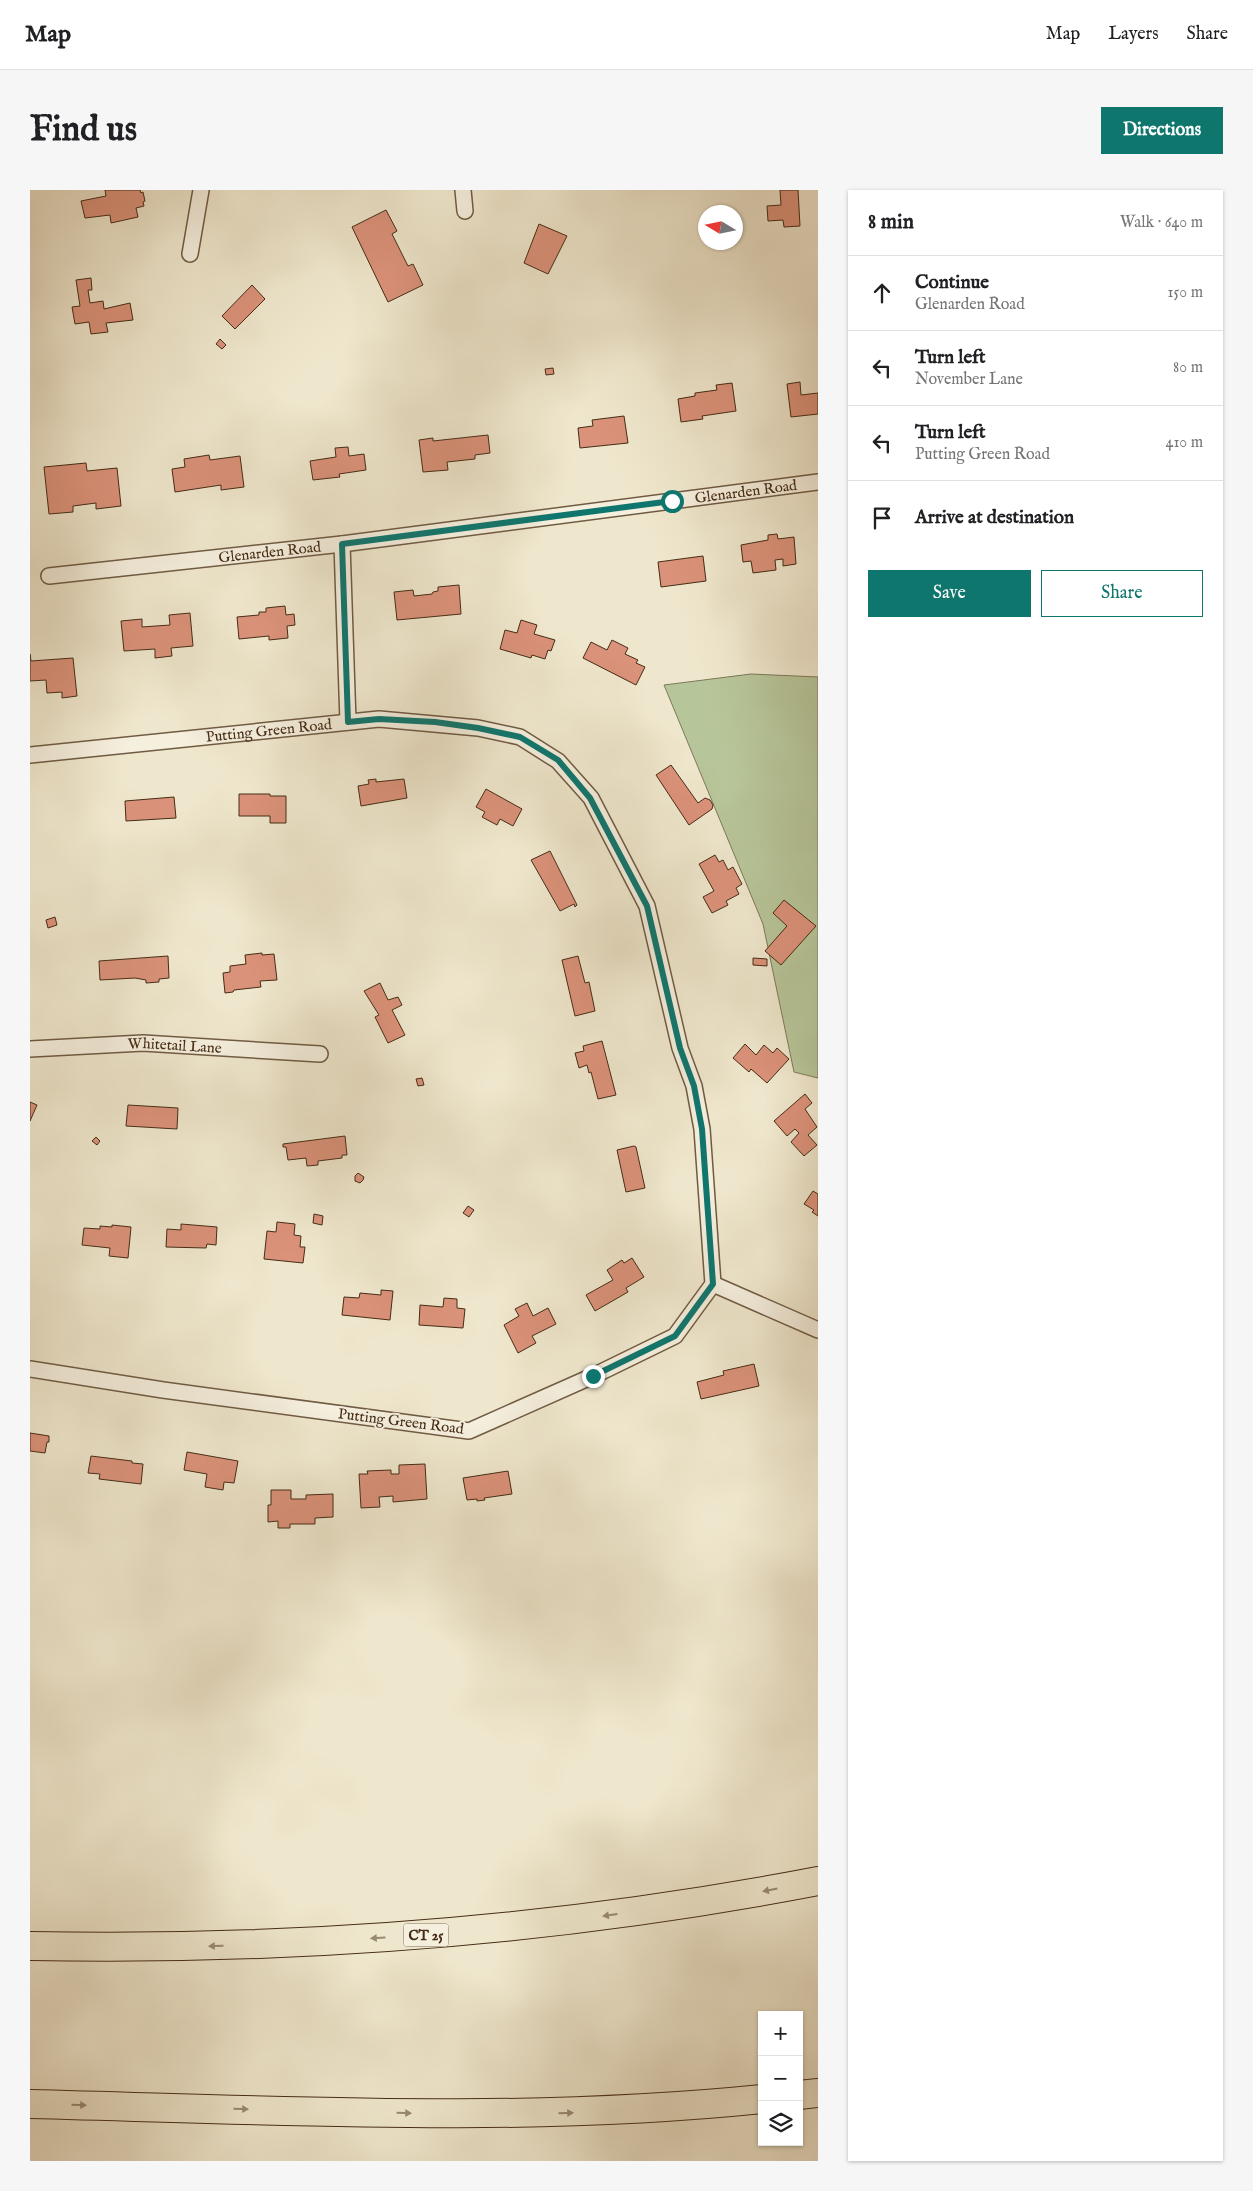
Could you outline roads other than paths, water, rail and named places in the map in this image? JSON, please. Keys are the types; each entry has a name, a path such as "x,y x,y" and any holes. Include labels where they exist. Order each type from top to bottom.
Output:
{"highway":[{"name":"CT 25","path":"30,1946 220,1946 425,1935 648,1910 818,1881"},
{"path":"803,2095 818,2093"},
{"path":"30,2104 496,2114 655,2109 758,2100"}],"street":[{"path":"190,254 201,190"},
{"path":"463,190 465,212"},
{"name":"Glenarden Road","path":"49,576 342,544 818,482"},
{"path":"342,544 348,722"},
{"name":"Putting Green Road","path":"30,755 379,719 435,722 478,728 520,737 558,760 590,798 647,906 680,1048 694,1086 702,1129 713,1284 675,1336 593,1376 468,1431 170,1391 30,1369"},
{"name":"Whitetail Lane","path":"30,1049 143,1043 320,1054"},
{"path":"713,1284 818,1330"}]}
